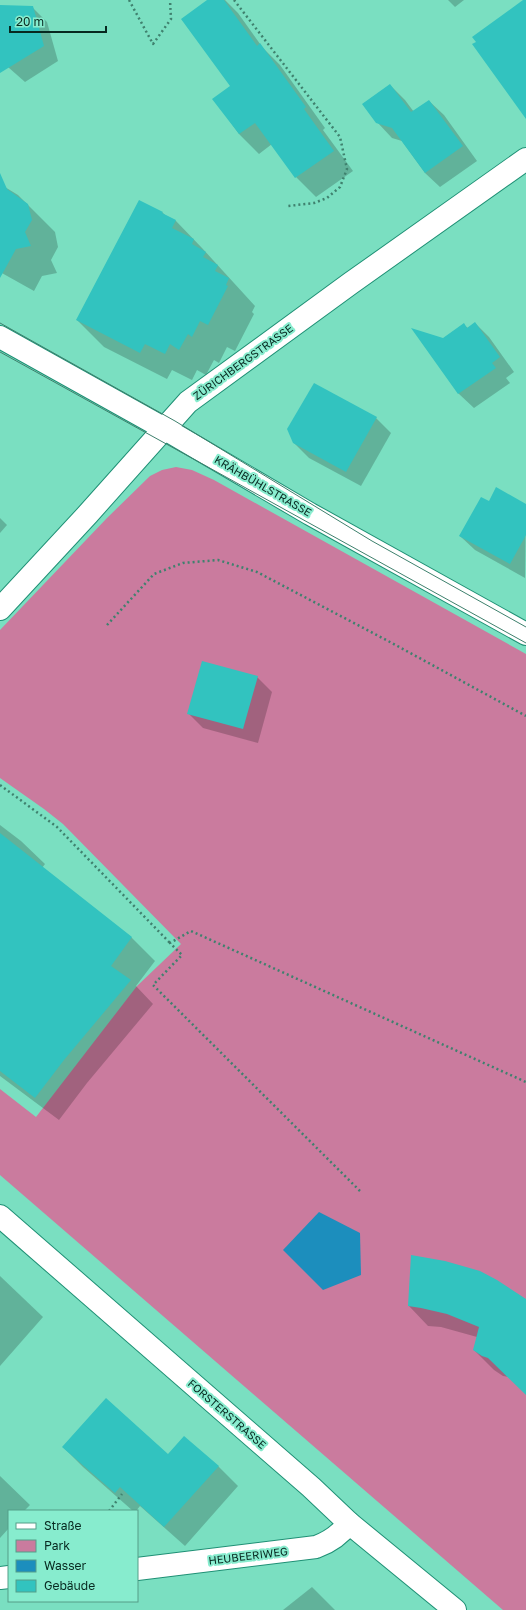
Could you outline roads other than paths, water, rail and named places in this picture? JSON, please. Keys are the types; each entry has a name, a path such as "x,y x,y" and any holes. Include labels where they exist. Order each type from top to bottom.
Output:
{"street":[{"name":"ZÜRICHBERGSTRASSE","path":"0,609 188,402 351,283 526,159"},
{"name":"KRÄHBÜHLSTRASSE","path":"0,337 165,429 310,514 526,634"},
{"name":"FORSTERSTRASSE","path":"0,1216 350,1523 455,1610"},
{"name":"HEUBEERIWEG","path":"138,1569 316,1547 334,1539 350,1523"}],"water":[{"path":"319,1212 360,1233 361,1275 323,1290 283,1250"}],"tram line":[{"path":"0,323 175,421 372,541 526,627"},
{"path":"0,352 526,643"}]}
